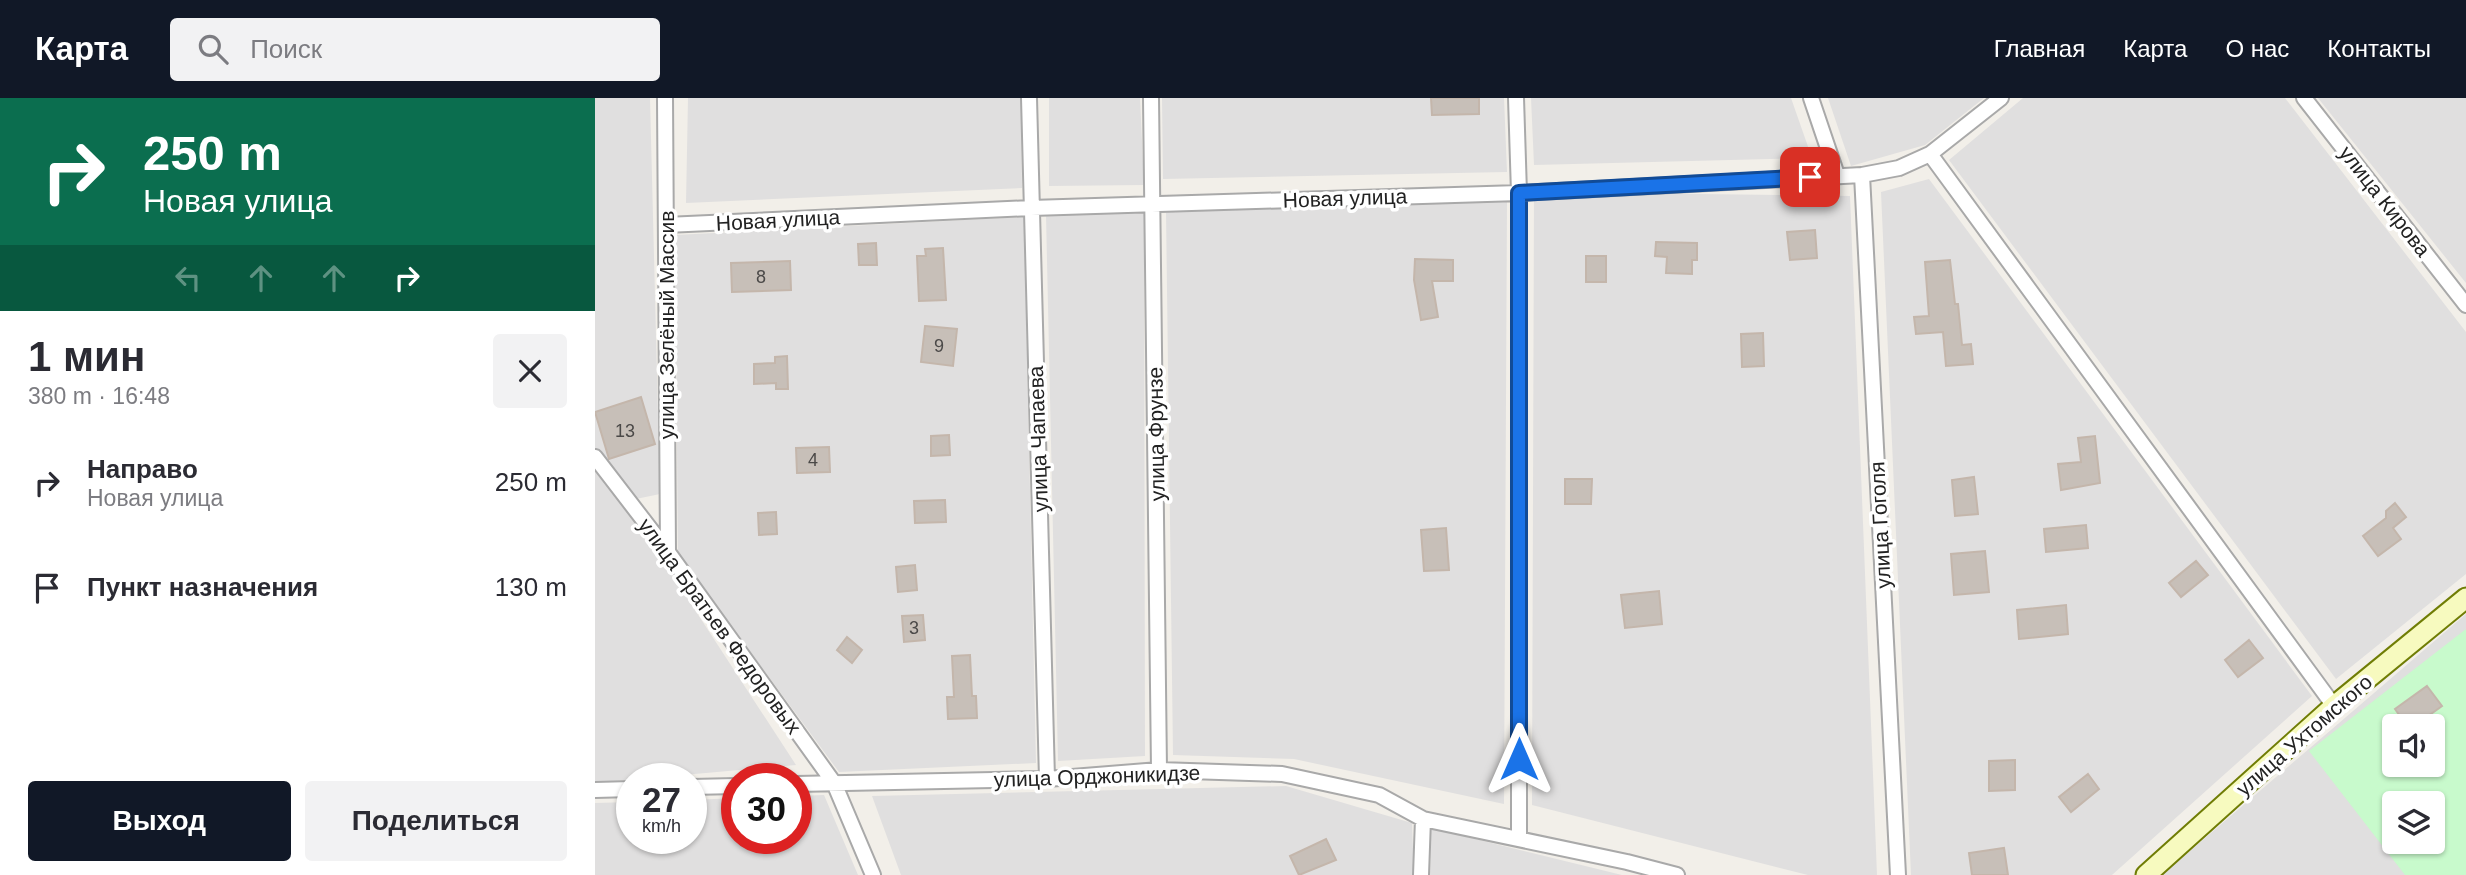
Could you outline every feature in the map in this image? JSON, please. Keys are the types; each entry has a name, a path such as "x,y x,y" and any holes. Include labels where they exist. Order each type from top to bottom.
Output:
{"main road":[{"name":"улица Ухтомского","path":"2146,875 2334,706 2466,598"}],"street":[{"name":"улица Зелёный Массив","path":"665,98 668,552"},
{"name":"улица Чапаева","path":"1029,98 1047,779"},
{"name":"улица Фрунзе","path":"1151,98 1159,770"},
{"path":"1516,98 1519,193 1519,839"},
{"path":"1811,98 1837,175"},
{"name":"Новая улица","path":"666,225 1031,208 1519,193 1862,175 1899,168 1930,155 2001,98"},
{"name":"улица Кирова","path":"2304,98 2466,305"},
{"path":"1930,155 2334,706"},
{"name":"улица Гоголя","path":"1862,175 1898,875"},
{"name":"улица Братьев Федоровых","path":"595,457 668,552 834,783 873,875"},
{"name":"улица Орджоникидзе","path":"812,784 1047,779 1159,770 1282,775 1379,795 1423,819 1677,875"},
{"path":"595,790 616,789"},
{"path":"1421,875 1423,819"}],"shaded area":[{"path":"595,98 650,98 660,494 631,500 595,452"},
{"path":"688,98 1021,98 1022,188 686,203"},
{"path":"1049,98 1140,98 1144,185 1049,186"},
{"path":"1162,98 1504,98 1507,172 1163,179"},
{"path":"1531,98 1791,98 1812,158 1534,165"},
{"path":"1828,98 1984,98 1925,145 1851,166"},
{"path":"2023,98 2285,98 2466,332 2466,574 2336,679 1949,160"},
{"path":"2318,98 2466,98 2466,283"},
{"path":"1929,179 2312,696 2112,875 1911,875 1881,192"},
{"path":"1534,192 1850,196 1877,875 1808,875 1532,805"},
{"path":"1507,200 1504,804 1294,759 1173,755 1166,212"},
{"path":"1144,212 1145,756 1058,761 1046,215"},
{"path":"1024,217 1036,763 839,772 678,554 675,235"},
{"path":"595,470 652,544 795,763 721,763 721,772 707,773 707,763 616,763 616,781 595,783"},
{"path":"2466,614 2466,875 2162,875"},
{"path":"1286,786 1412,823 1414,875 901,875 872,796"},
{"path":"812,795 824,795 858,875 595,875 595,803 616,802 616,854 707,854 707,799 721,799 721,854 812,854"},
{"path":"1431,828 1622,875 1430,875"}],"green space":[{"path":"2466,629 2466,875 2405,875 2389,854 2445,854 2445,791 2382,791 2382,845 2309,751"}],"building":[{"path":"1431,98 1479,98 1479,114 1432,115"},
{"path":"1815,230 1817,258 1790,260 1787,232"},
{"path":"1656,242 1697,243 1697,260 1692,260 1692,274 1666,273 1667,257 1655,256"},
{"path":"876,243 877,265 859,265 858,244"},
{"path":"943,248 946,300 919,301 917,256 926,256 925,249"},
{"path":"1586,256 1606,256 1606,282 1586,282"},
{"path":"1415,259 1453,260 1453,281 1432,281 1438,317 1421,320 1414,280"},
{"path":"1950,260 1962,345 1971,344 1973,364 1946,366 1943,332 1916,334 1914,317 1929,316 1925,262"},
{"path":"790,261 791,290 732,292 731,263"},
{"path":"925,326 957,329 953,366 921,362"},
{"path":"1763,333 1764,366 1742,367 1741,334"},
{"path":"787,356 788,389 776,389 776,383 754,384 754,364 775,363 775,357"},
{"path":"641,397 655,444 609,459 595,412"},
{"path":"949,435 950,455 931,456 931,436"},
{"path":"2095,436 2100,483 2061,490 2058,464 2081,462 2078,438"},
{"path":"829,447 830,472 797,473 796,448"},
{"path":"1974,477 1978,514 1955,516 1952,480"},
{"path":"1565,479 1592,479 1591,504 1565,504"},
{"path":"945,500 946,522 915,523 914,501"},
{"path":"2395,503 2406,517 2393,528 2401,539 2378,556 2363,536 2386,518 2386,511"},
{"path":"776,512 777,534 759,535 758,513"},
{"path":"2086,525 2088,548 2046,552 2044,529"},
{"path":"1446,528 1449,570 1424,571 1421,530"},
{"path":"1985,551 1989,592 1954,595 1951,554"},
{"path":"2196,561 2208,575 2181,597 2169,583"},
{"path":"915,565 917,590 898,592 896,567"},
{"path":"1659,591 1662,624 1625,628 1621,595"},
{"path":"2066,605 2068,634 2019,639 2017,610"},
{"path":"923,615 925,640 904,642 902,616"},
{"path":"847,637 862,650 852,663 837,650"},
{"path":"2249,640 2263,658 2238,677 2225,660"},
{"path":"970,655 972,696 976,696 977,718 948,719 947,697 954,697 952,656"},
{"path":"2427,686 2442,706 2431,714 2399,714 2395,709"},
{"path":"2015,760 2015,790 1989,791 1989,761"},
{"path":"2088,774 2099,789 2071,812 2059,797"},
{"path":"1326,839 1336,860 1299,875 1290,856"},
{"path":"2004,848 2008,875 1972,875 1969,853"}],"route":[{"path":"1519,759 1519,193 1810,177"}]}
